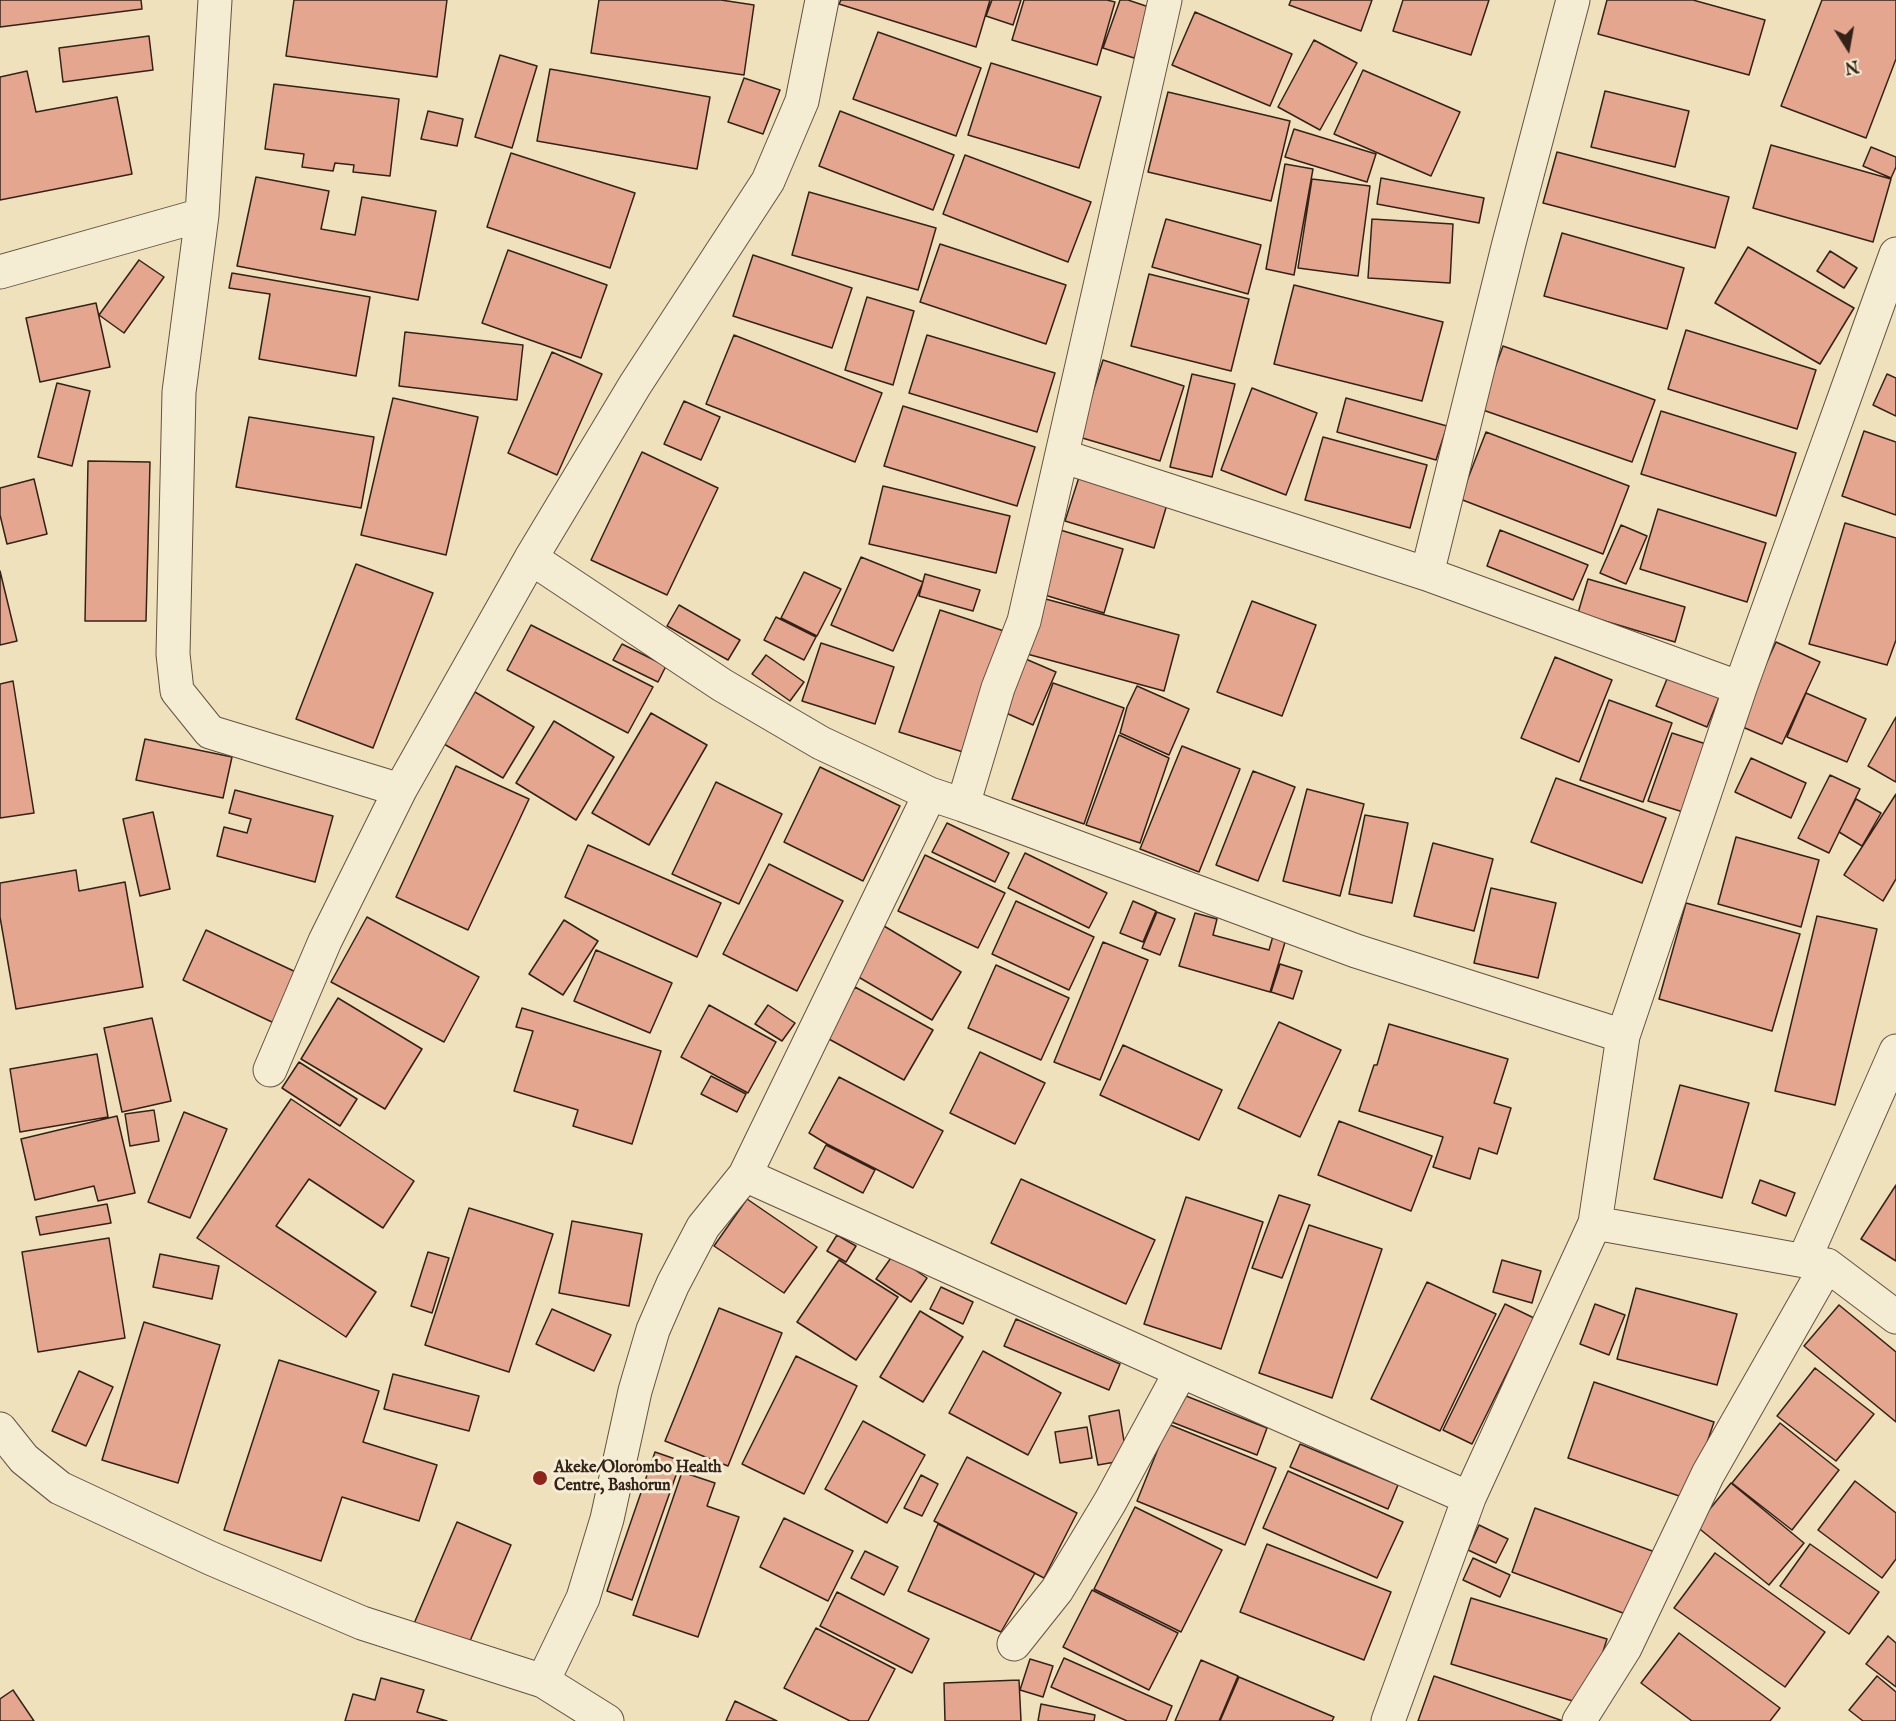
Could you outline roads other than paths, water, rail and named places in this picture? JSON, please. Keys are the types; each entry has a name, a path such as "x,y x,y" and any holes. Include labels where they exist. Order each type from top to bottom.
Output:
{"street":[{"path":"215,0 202,214 179,392 173,654 177,691 210,732 400,790"},
{"path":"270,1070 325,941 400,790 531,558 634,385 768,181 802,100 822,0"},
{"path":"963,805 998,688 1024,621 1165,0"},
{"path":"1427,574 1509,243 1573,0"},
{"path":"0,272 202,214"},
{"path":"1388,1721 1469,1498 1595,1223 1623,1036 1740,688 1896,254"},
{"path":"1062,456 1427,574 1740,688"},
{"path":"531,558 722,685 821,742 930,794 1356,951 1623,1036"},
{"path":"543,1681 583,1598 607,1519 635,1391 653,1330 673,1284 704,1227 745,1175 930,794"},
{"path":"1579,1721 1625,1648 1708,1474 1816,1263 1896,1052"},
{"path":"745,1175 1469,1498"},
{"path":"1595,1223 1816,1263 1896,1317"},
{"path":"1014,1644 1057,1590 1110,1502 1181,1371"},
{"path":"0,1429 24,1459 60,1488 210,1558 362,1623 543,1681 607,1721"}],"place":[{"name":"Akeke/Olorombo Health Centre, Bashorun","path":"540,1478"}]}
